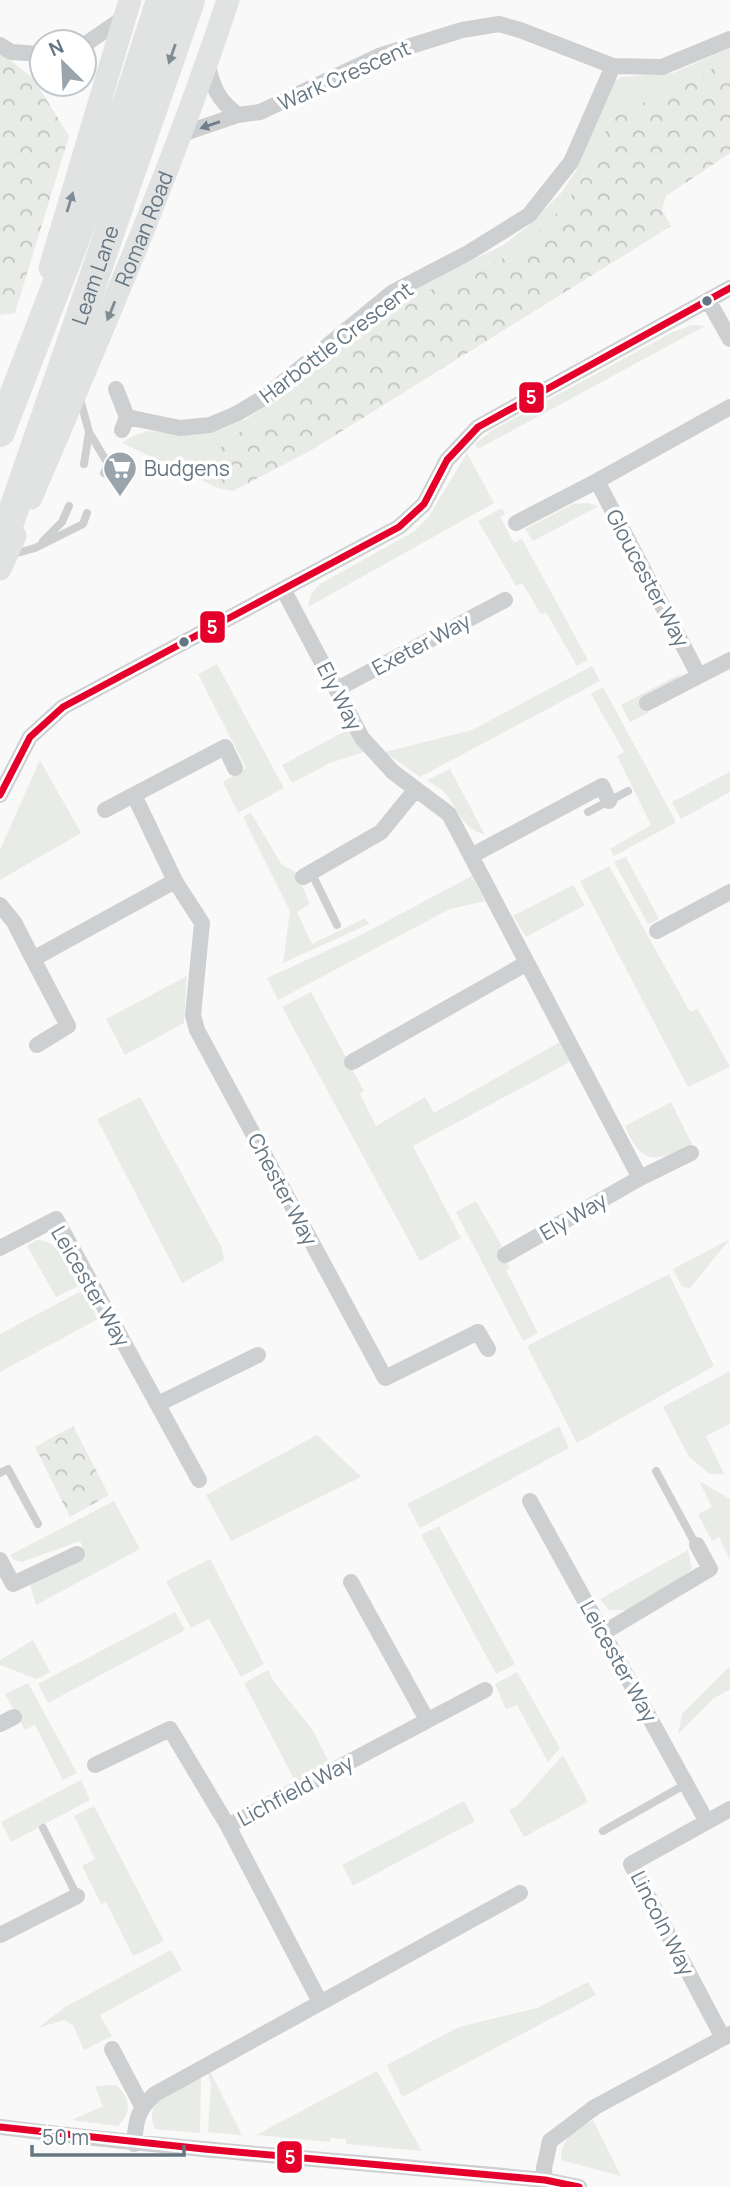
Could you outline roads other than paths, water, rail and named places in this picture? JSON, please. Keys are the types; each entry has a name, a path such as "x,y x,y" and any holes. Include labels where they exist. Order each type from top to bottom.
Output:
{"highway":[{"name":"Leam Lane","path":"0,432 130,96 161,0"},
{"name":"Leam Lane","path":"2,558 190,0"},
{"path":"74,338 77,390"}],"main road":[{"name":"Roman Road","path":"2,558 95,350 181,134 228,0"},
{"path":"0,432 121,15"}],"street":[{"path":"98,34 121,15"},
{"name":"Wark Crescent","path":"181,134 260,112 379,56 462,30 499,24 613,66 662,66 730,39"},
{"path":"0,45 11,52 28,53"},
{"path":"207,64 222,103 238,116"},
{"name":"Harbottle Crescent","path":"116,389 125,424 180,428 210,425 265,397 393,292 468,253 529,215 572,162 613,66"},
{"path":"0,795 30,737 63,707 399,527 424,504 447,460 478,427 730,288"},
{"path":"708,300 730,340"},
{"path":"516,523 730,407"},
{"name":"Gloucester Way","path":"597,481 699,676"},
{"name":"Ely Way","path":"282,589 362,737 393,772 449,814 640,1178"},
{"name":"Exeter Way","path":"337,689 505,600"},
{"path":"648,703 730,660"},
{"path":"106,810 225,747 236,768"},
{"path":"471,856 602,786 609,801"},
{"path":"307,875 380,832 416,789"},
{"name":"Chester Way","path":"134,795 175,881 202,923 193,1015 198,1030 385,1378 478,1332 488,1349"},
{"path":"33,959 175,881"},
{"path":"657,931 730,892"},
{"path":"0,905 14,922 68,1026 37,1045"},
{"path":"352,1062 527,963"},
{"name":"Ely Way","path":"505,1255 640,1178 691,1153"},
{"name":"Leicester Way","path":"0,1248 56,1219 199,1480"},
{"path":"158,1404 257,1355"},
{"name":"Leicester Way","path":"530,1501 707,1822"},
{"path":"603,1633 710,1569 696,1545"},
{"path":"0,1560 13,1584 78,1554"},
{"path":"351,1582 427,1720"},
{"name":"Lichfield Way","path":"320,2003 228,1826 485,1690"},
{"path":"95,1765 170,1729 228,1826"},
{"name":"Lincoln Way","path":"727,2036 631,1864 730,1809"},
{"path":"134,2144 137,2119 142,2106 155,2094 520,1893"},
{"path":"0,1935 77,1896"},
{"path":"545,2180 544,2168 550,2141 596,2107 727,2036"},
{"path":"112,2049 142,2106"},
{"path":"0,2127 134,2144 323,2158 545,2180 579,2187"}],"lane":[{"path":"77,390 89,432 108,464 104,473"},
{"path":"84,464 89,432"},
{"path":"35,548 62,523 69,506"},
{"path":"2,558 35,548 83,524 87,513"},
{"path":"589,812 628,791"},
{"path":"307,875 338,925"},
{"path":"0,1473 8,1469 38,1524"},
{"path":"656,1471 696,1545"},
{"path":"603,1831 687,1784"},
{"path":"43,1828 77,1896"}],"place":[{"name":"Budgens","path":"120,498"}]}
